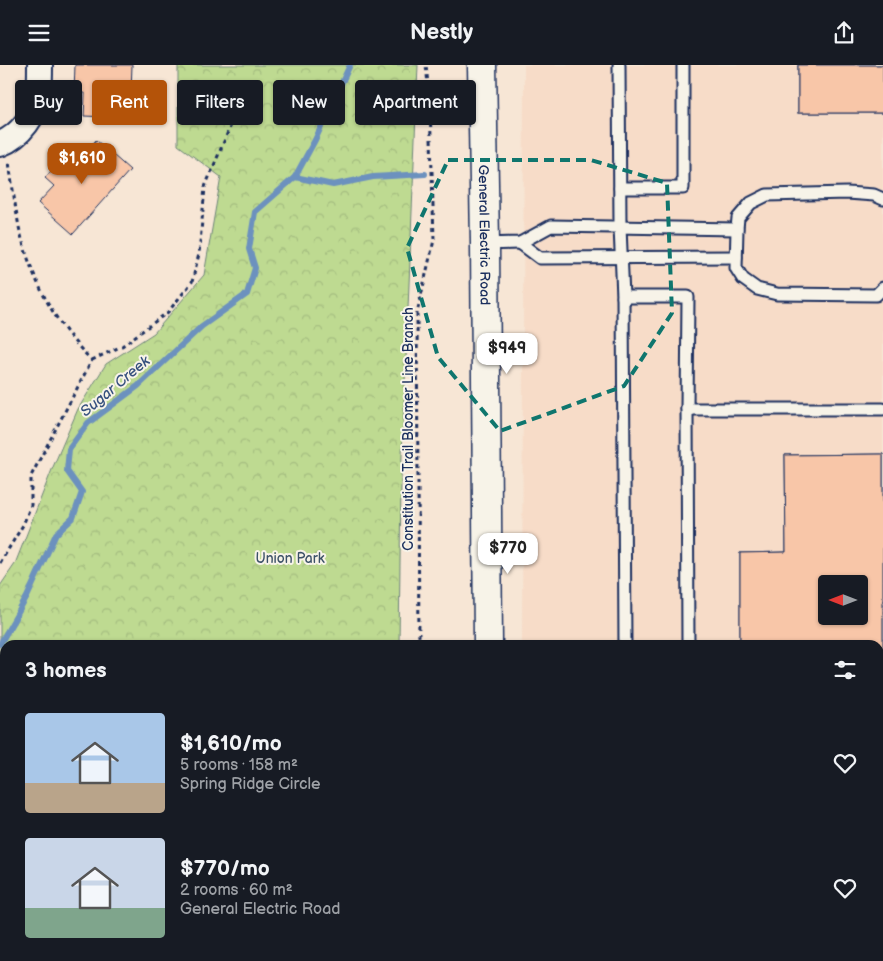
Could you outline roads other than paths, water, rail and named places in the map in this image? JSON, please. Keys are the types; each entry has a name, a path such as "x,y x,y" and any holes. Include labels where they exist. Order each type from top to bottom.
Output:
{"main road":[{"name":"General Electric Road","path":"482,65 488,640"}],"street":[{"path":"3,143 21,130 33,113 39,94 40,65"}],"lane":[{"path":"619,65 620,227 623,297 625,640"},
{"path":"620,188 683,188 682,65"},
{"path":"883,199 874,195 847,193 767,195 751,203 738,218 736,257 736,268 743,279 757,289 777,294 876,295 883,288"},
{"path":"484,244 520,243 551,226 738,229"},
{"path":"520,243 540,258 736,257"},
{"path":"623,297 688,297 688,640"},
{"path":"687,409 883,409"}],"waterway":[{"name":"Sugar Creek","path":"2,640 27,597 56,534 73,518 82,492 67,471 69,449 88,423 138,386 202,326 247,294 255,268 249,249 255,212 295,177 315,140 350,65"},
{"name":"Sugar Creek","path":"295,177 333,185 373,177 425,174"}],"park label":[{"name":"Union Park","path":"290,558"}]}
